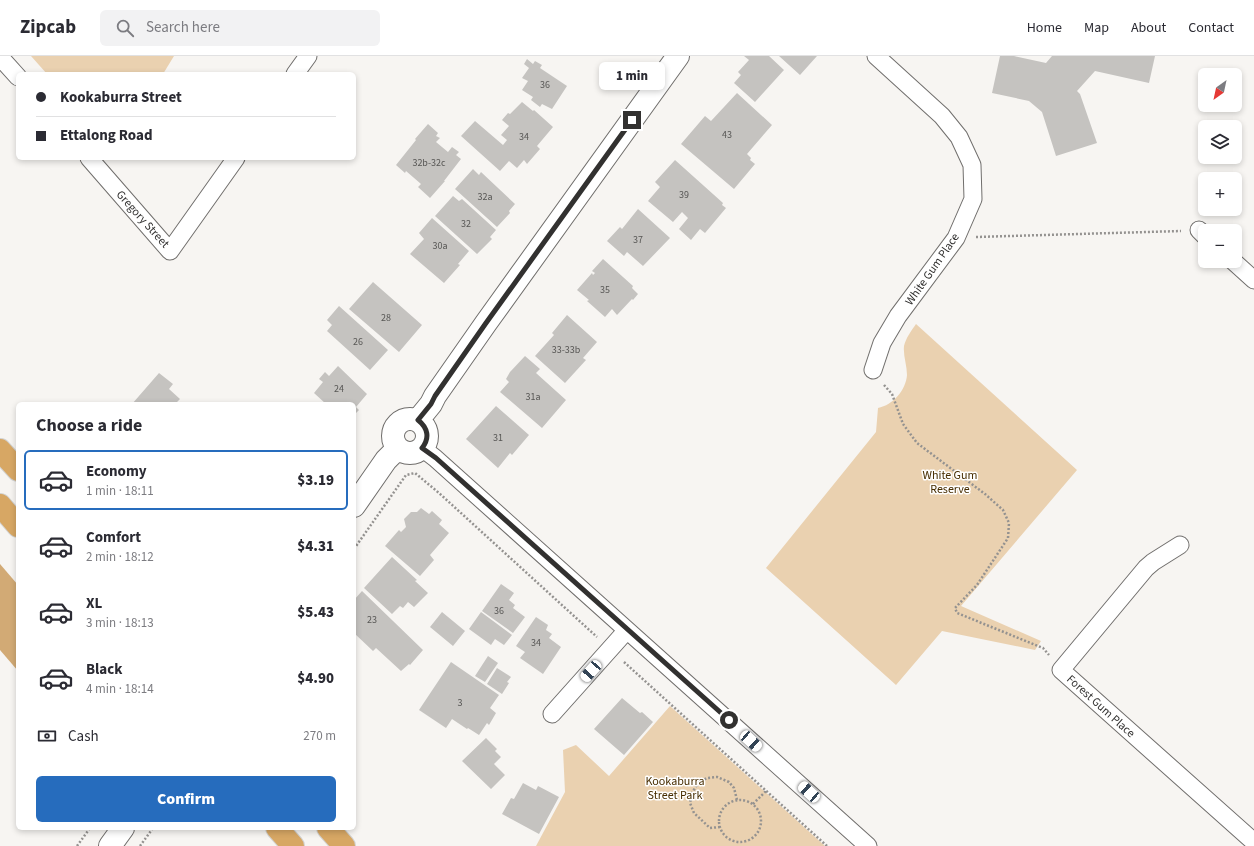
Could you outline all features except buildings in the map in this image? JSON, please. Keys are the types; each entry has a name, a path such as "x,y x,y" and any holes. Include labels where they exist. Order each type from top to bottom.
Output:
{"highway":[{"path":"0,450 16,468"},
{"path":"0,505 16,524"},
{"path":"279,830 293,846"},
{"path":"330,830 344,846"}],"street":[{"path":"296,72 308,56"},
{"path":"418,420 431,404 486,323 678,56"},
{"name":"White Gum Place","path":"873,370 882,343 898,316 956,238 973,199 972,165 959,137 942,116 876,56"},
{"path":"0,57 16,75"},
{"name":"Gregory Street","path":"91,160 170,251 235,160"},
{"path":"1241,268 1254,280"},
{"path":"402,420 418,420 422,423 427,433 426,443 422,448 414,453 403,451 398,448 393,439 395,428 402,420"},
{"path":"356,503 386,460 398,448"},
{"path":"422,448 436,458 868,846"},
{"name":"Forest Gum Place","path":"1180,545 1146,568 1061,670 1254,842"},
{"path":"552,714 627,630"},
{"path":"110,846 122,830"}],"path":[{"path":"956,238 1198,233"},
{"path":"873,370 892,394 903,424 916,443 985,494 1002,510 1009,523 1008,538 977,585 955,608 957,613 1044,648 1061,670"},
{"path":"356,546 406,476 415,473"},
{"path":"720,827 710,828 694,813 690,803 692,793 698,783 707,778 717,777 729,782 734,788 737,800"},
{"path":"753,804 766,790"},
{"path":"737,800 748,801 753,804 761,813 762,822 760,831 754,838 746,842 737,843 728,839 722,833 719,824 719,815 723,807 730,802 737,800"},
{"path":"77,846 89,830"},
{"path":"140,846 152,830"}],"green space":[{"path":"31,56 174,56 164,72 45,72"},
{"name":"White Gum Reserve","path":"916,324 1077,470 961,606 1041,641 1035,650 942,631 896,685 766,568 876,432 878,408 889,404 894,400 898,396 906,381 907,375 904,346 907,337"},
{"name":"Kookaburra Street Park","path":"670,706 825,846 536,846 565,792 563,750 576,745 609,776"}],"shaded area":[{"path":"0,564 16,583 16,669 0,650"}],"route":[{"path":"632,120 486,323 431,404 418,420 422,423 427,433 426,443 422,448 436,458 729,720"}]}
